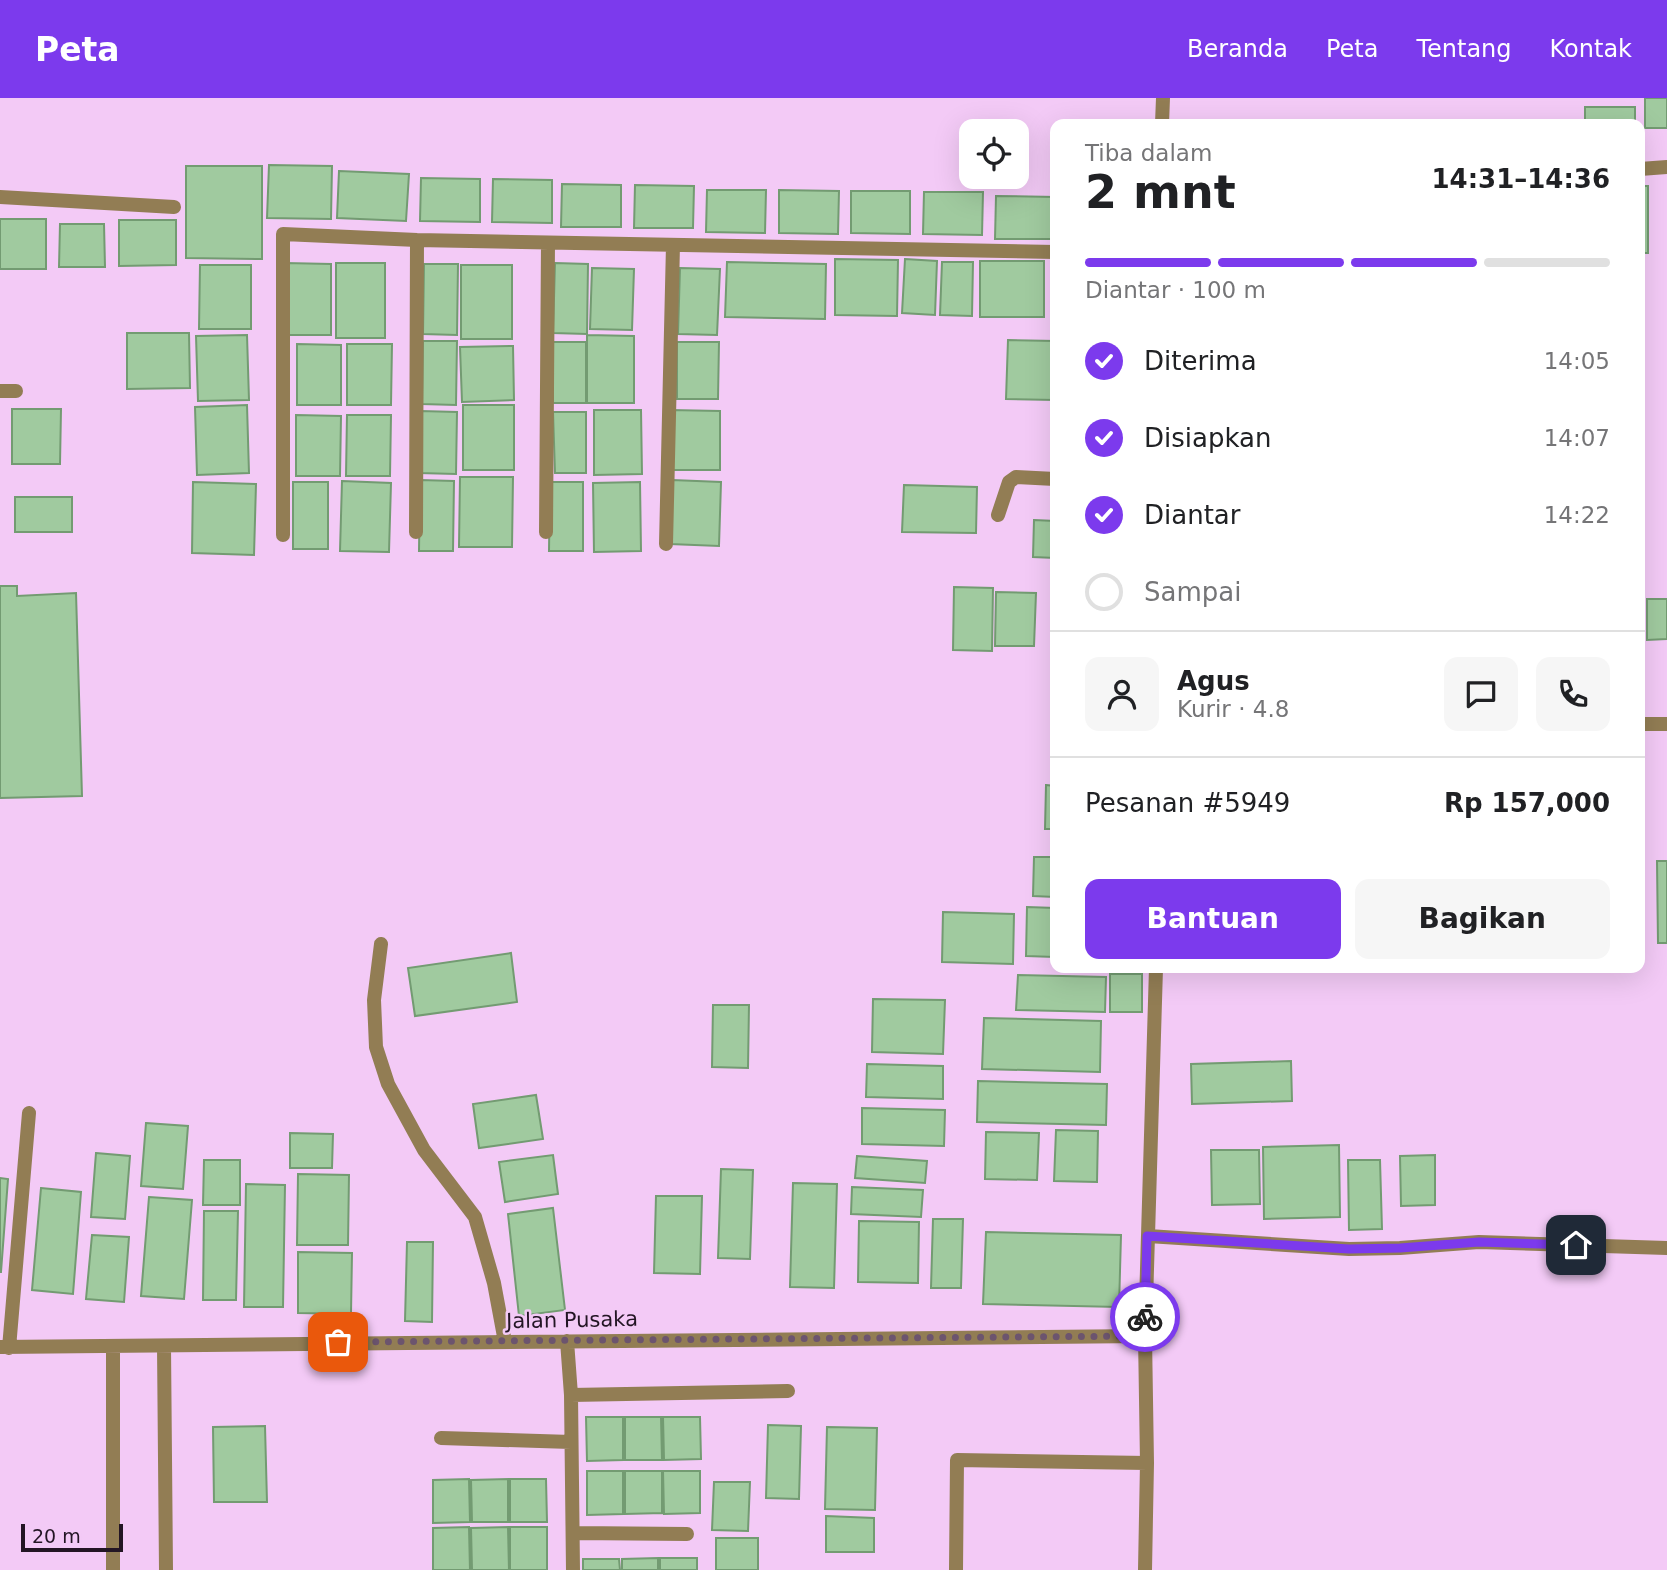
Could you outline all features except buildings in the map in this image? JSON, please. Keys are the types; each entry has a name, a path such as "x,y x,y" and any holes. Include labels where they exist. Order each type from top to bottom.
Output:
{"street":[{"path":"1163,98 1163,119"},
{"path":"1645,169 1667,167"},
{"path":"0,197 174,207"},
{"path":"284,535 283,234 417,240 1050,252"},
{"path":"415,532 417,240"},
{"path":"546,532 548,243"},
{"path":"666,544 673,245"},
{"path":"0,391 16,391"},
{"path":"998,516 1009,482 1016,477 1050,479"},
{"path":"1645,724 1667,724"},
{"path":"381,944 374,1000 376,1047 388,1084 424,1150 475,1217 494,1283 505,1342"},
{"path":"1145,1570 1145,1336 1156,973"},
{"path":"5,1347 29,1113"},
{"path":"1147,1236 1349,1249 1479,1242 1667,1248"},
{"name":"Jalan Pusaka","path":"5,1347 1145,1336"},
{"path":"567,1341 571,1395 573,1570"},
{"path":"113,1346 113,1570"},
{"path":"164,1346 166,1570"},
{"path":"571,1395 788,1391"},
{"path":"441,1438 571,1442"},
{"path":"956,1570 957,1460 1147,1463"},
{"path":"574,1533 687,1534"}],"way so far":[{"path":"338,1342 1145,1336 1145,1317"}],"route":[{"path":"1145,1317 1147,1236 1349,1249 1479,1242 1576,1245"}]}
